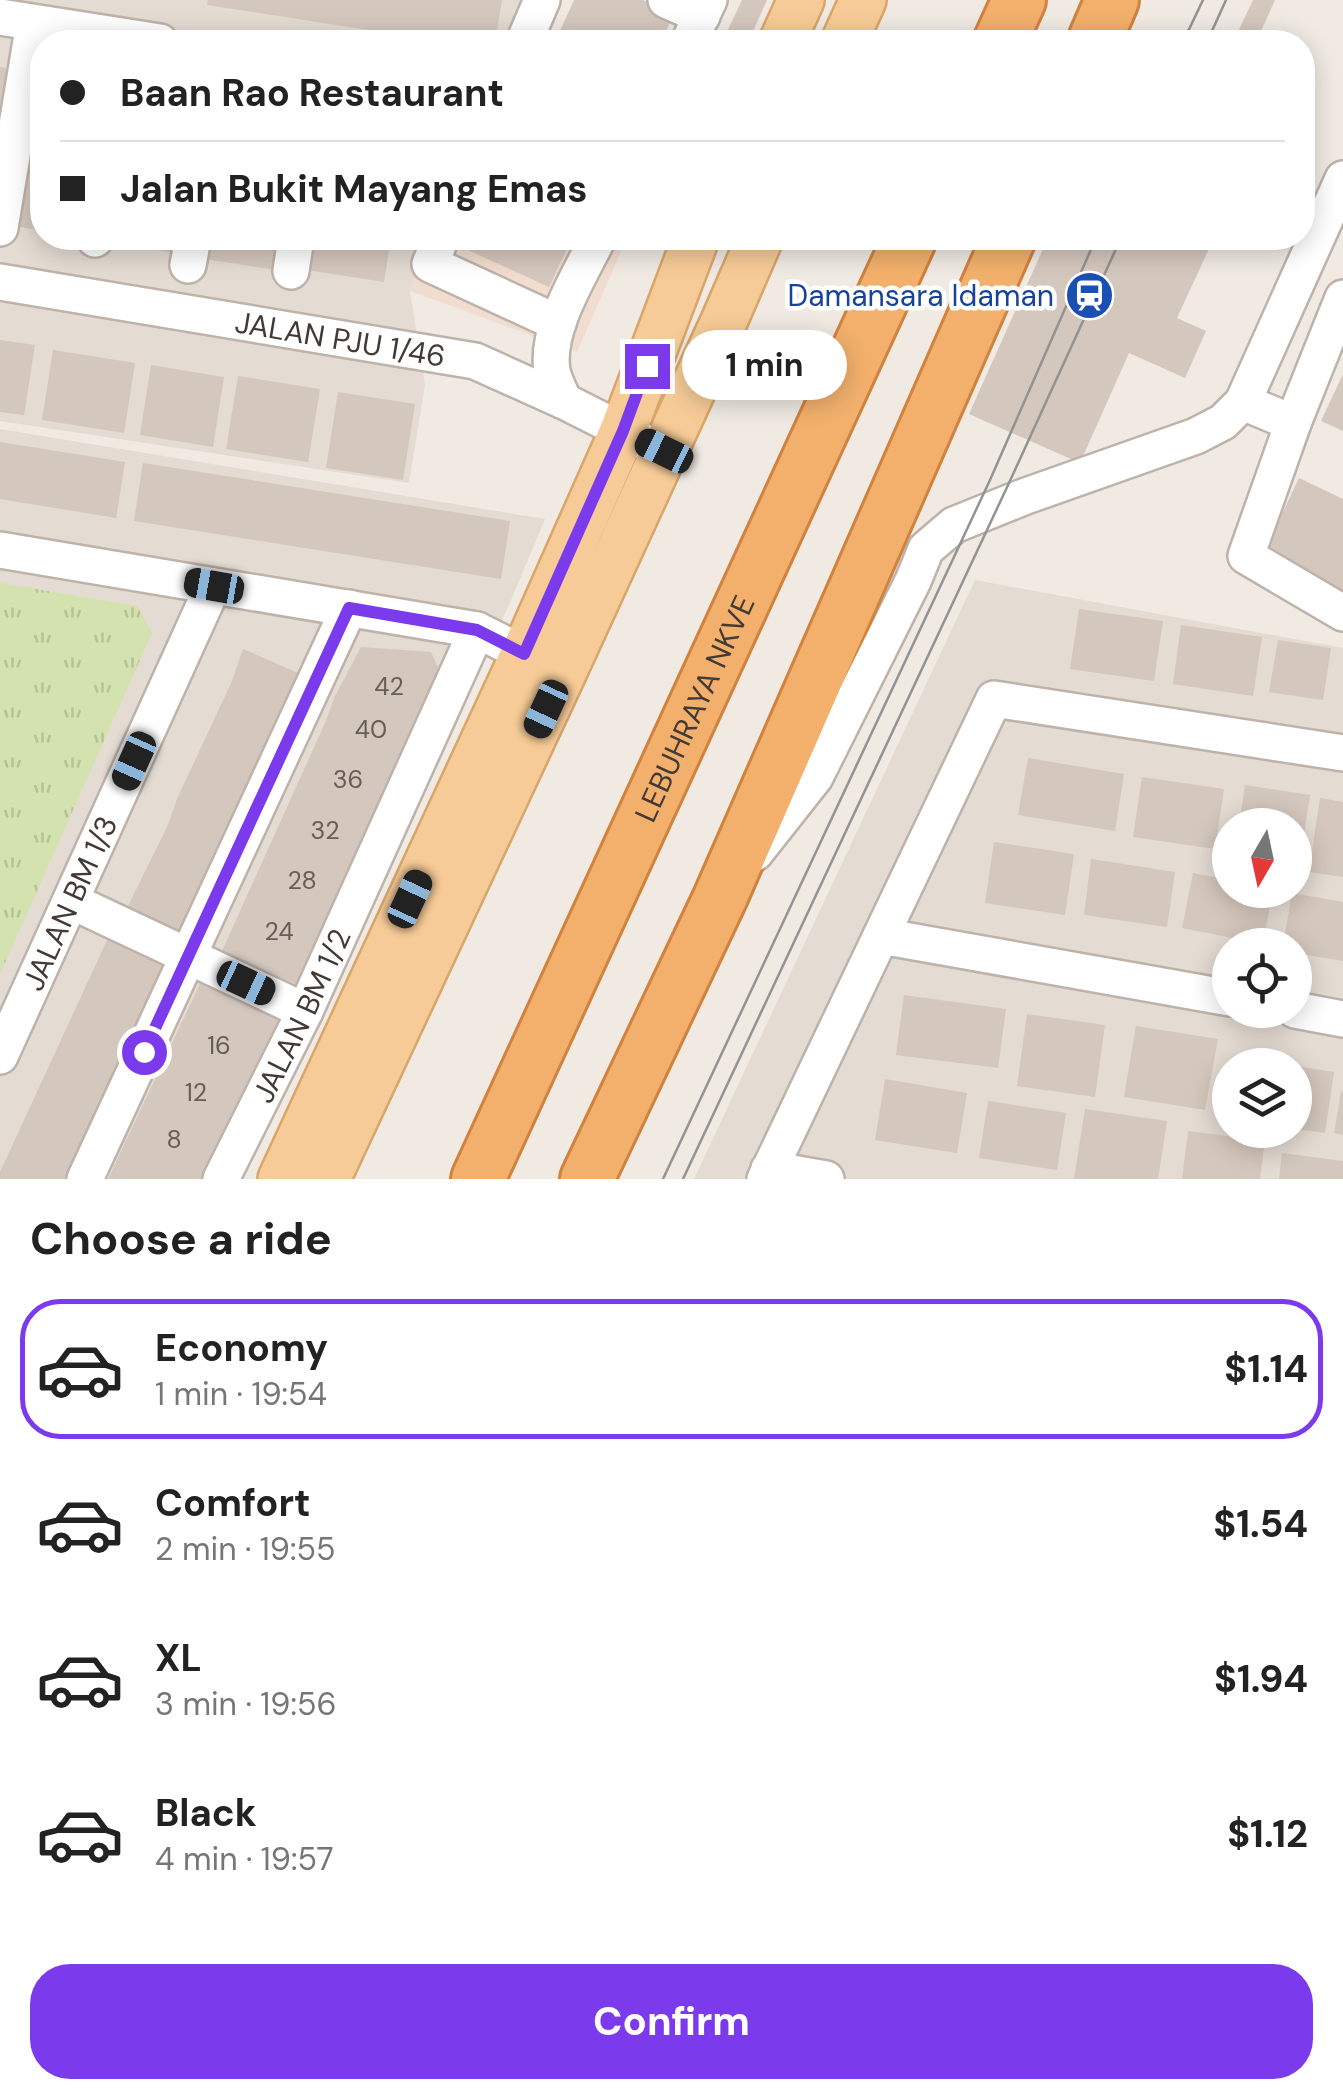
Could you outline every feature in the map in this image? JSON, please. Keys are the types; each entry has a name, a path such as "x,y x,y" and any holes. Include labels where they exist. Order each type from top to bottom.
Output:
{"highway":[{"path":"1006,30 1020,0"},
{"path":"1099,30 1112,0"},
{"name":"LEBUHRAYA NKVE","path":"478,1179 904,250"},
{"path":"587,1179 720,898 1003,250"}],"main road":[{"path":"788,30 802,0"},
{"path":"849,30 863,0"},
{"path":"327,1179 543,663 623,431 691,250"},
{"path":"281,1179 543,663 664,451 755,250"}],"street":[{"path":"529,30 542,0"},
{"path":"666,0 700,20"},
{"path":"0,228 19,148 17,20 76,30"},
{"path":"1315,241 1343,179"},
{"path":"436,250 430,264 558,324"},
{"path":"564,401 552,373 552,348 558,324 592,250"},
{"path":"720,898 815,777 926,549 954,525 1196,436 1223,422 1243,402 1311,250"},
{"name":"JALAN PJU 1/46","path":"0,282 475,361 664,451"},
{"path":"1343,298 1246,556 1343,613"},
{"path":"1243,402 1293,423"},
{"path":"0,550 477,630 543,663"},
{"name":"JALAN BM 1/3","path":"0,1056 214,586"},
{"path":"85,1179 349,608"},
{"name":"JALAN BM 1/2","path":"221,1179 304,1011 477,630"},
{"path":"826,1179 767,1174 994,699 1343,753"},
{"path":"71,901 304,1011"},
{"path":"881,936 1212,995"},
{"path":"1312,1013 1343,1019"}],"shaded area":[{"path":"0,0 532,0 519,30 30,30 30,250 427,250 410,291 425,385 409,483 0,421"},
{"path":"427,250 622,250 577,352 410,291"},
{"path":"0,429 545,519 509,605 236,1179 0,1179"},
{"path":"975,580 1343,648 1343,1179 694,1179"}],"green space":[{"path":"0,583 137,606 152,633 0,974"}],"building":[{"path":"208,0 502,0 497,30 372,30 207,5"},
{"path":"574,0 643,0 674,14 667,30 560,30"},
{"path":"742,0 767,0 753,30 728,30"},
{"path":"1253,0 1275,0 1261,30 1239,30"},
{"path":"0,67 14,69 0,137"},
{"path":"30,110 30,144 19,142"},
{"path":"19,154 30,155 30,229 8,225"},
{"path":"199,250 278,250 275,270 198,258"},
{"path":"297,250 389,250 384,282 294,268"},
{"path":"468,250 566,250 549,287"},
{"name":"Damansara Idaman","path":"1043,250 1208,250 1177,318 1206,331 1185,378 1129,353 1080,463 969,414"},
{"path":"0,340 35,345 24,415 0,412"},
{"path":"53,350 135,363 124,433 42,420"},
{"path":"151,365 224,377 213,447 140,435"},
{"path":"1343,374 1343,431 1321,421"},
{"path":"238,376 320,389 308,462 226,449"},
{"path":"338,392 415,404 403,480 326,468"},
{"path":"0,442 125,462 116,518 0,499"},
{"path":"143,463 510,521 501,579 134,521"},
{"path":"1299,478 1343,499 1343,594 1262,556"},
{"path":"1079,609 1163,621 1154,681 1070,669"},
{"path":"1181,625 1262,637 1253,696 1173,684"},
{"path":"1278,640 1331,648 1323,700 1269,692"},
{"path":"361,647 431,652 442,677 302,987 222,951 335,696"},
{"path":"243,649 305,676 185,946 122,918 168,825"},
{"path":"1028,758 1124,774 1115,831 1018,815"},
{"path":"1142,777 1224,789 1221,808 1212,808 1212,849 1133,837"},
{"path":"1245,785 1310,795 1308,808 1242,808"},
{"path":"1320,798 1343,802 1343,877 1312,872"},
{"path":"994,842 1074,854 1065,915 985,903"},
{"path":"1091,859 1175,872 1167,927 1084,915"},
{"path":"1193,873 1212,877 1212,908 1270,908 1266,928 1212,928 1212,934 1182,928"},
{"path":"1312,897 1343,902 1343,961 1312,956 1312,928 1286,928 1289,908 1312,908"},
{"path":"109,936 175,966 76,1179 0,1179 0,1172"},
{"path":"207,969 285,1006 203,1179 108,1179"},
{"path":"904,995 1006,1009 998,1068 896,1055"},
{"path":"1027,1014 1105,1025 1095,1097 1017,1086"},
{"path":"1136,1026 1218,1039 1216,1048 1212,1048 1205,1110 1124,1097"},
{"path":"1312,1069 1334,1072 1325,1133 1312,1131"},
{"path":"885,1079 967,1093 957,1153 875,1140"},
{"path":"1343,1092 1343,1135 1334,1133"},
{"path":"988,1101 1066,1113 1057,1170 979,1158"},
{"path":"1085,1109 1167,1121 1158,1179 1074,1179"},
{"path":"1188,1131 1212,1134 1212,1148 1264,1148 1260,1179 1182,1179"},
{"path":"1282,1153 1343,1161 1343,1179 1279,1179"}],"tram line":[{"path":"1189,30 1203,0"},
{"path":"1212,30 1226,0"},
{"path":"663,1179 990,480 1091,250"},
{"path":"683,1179 1116,250"}],"place":[{"name":"Damansara Idaman","path":"1089,295"}],"route":[{"path":"144,1052 349,608 477,630 524,654 623,431 647,366"}]}
